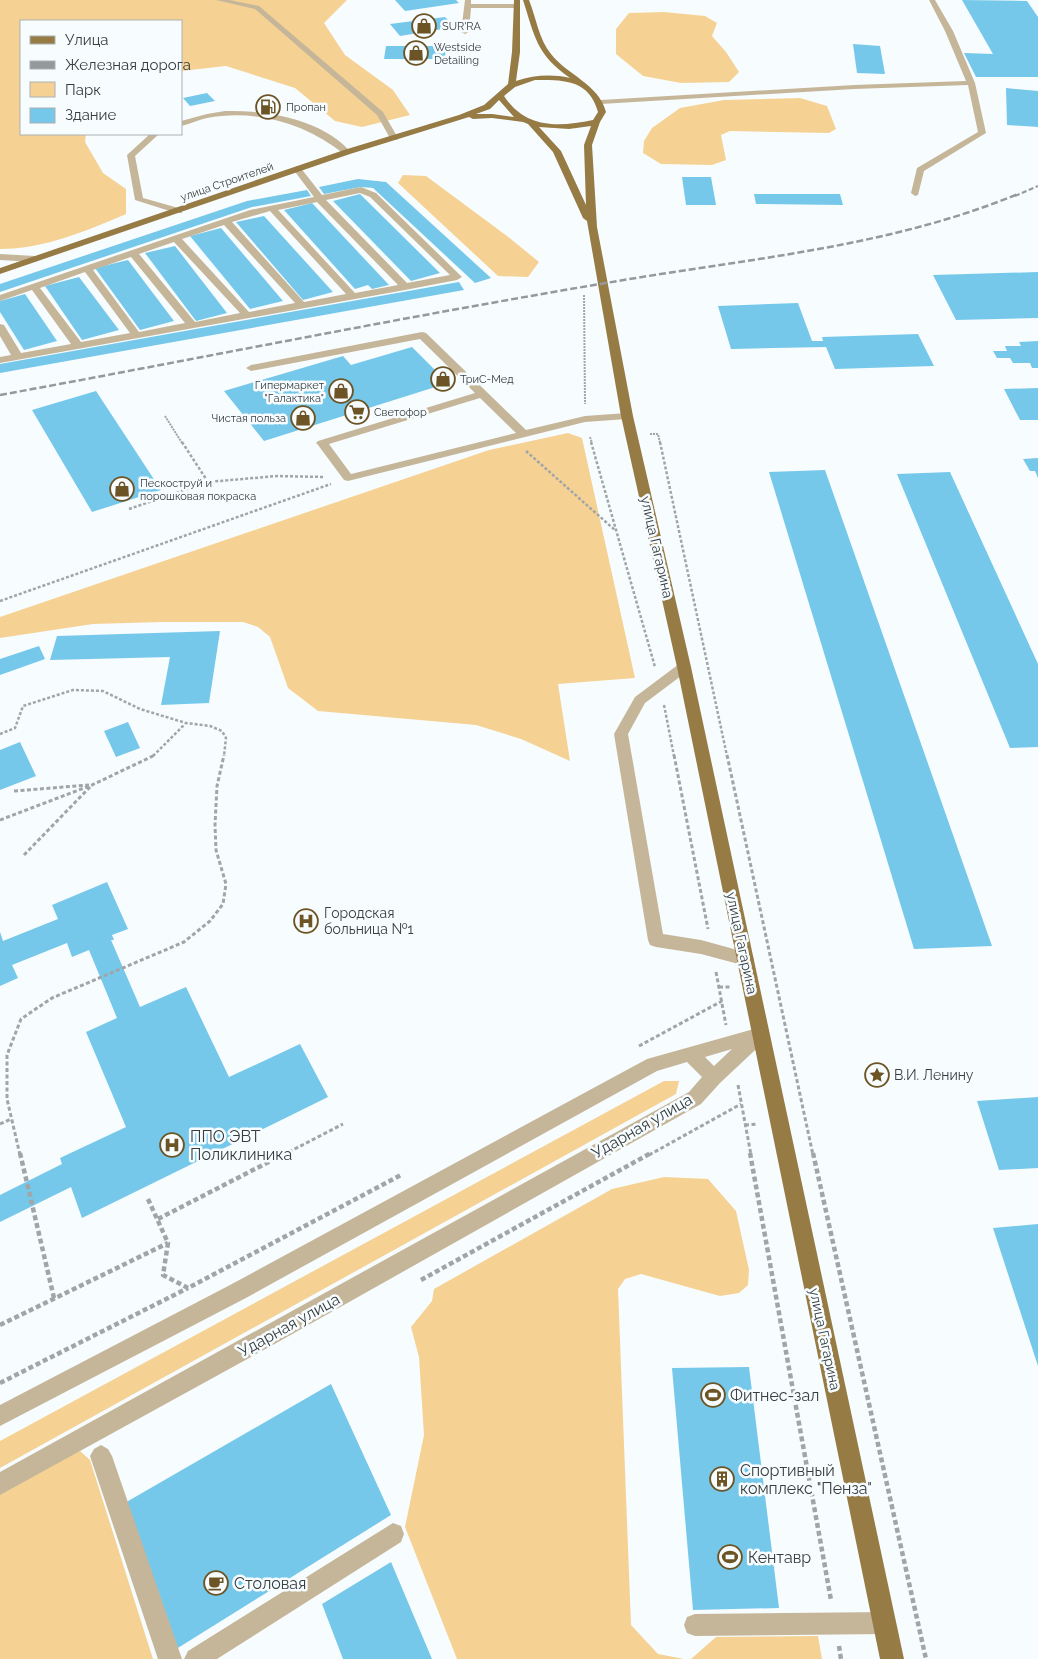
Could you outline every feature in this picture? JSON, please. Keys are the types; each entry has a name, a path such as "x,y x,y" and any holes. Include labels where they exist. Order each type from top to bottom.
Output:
{"main road":[{"path":"526,0 546,54 579,83 593,91 601,102 602,112 596,122 588,145 592,226"},
{"path":"512,85 516,52 517,3"},
{"path":"462,117 487,108 512,85 534,78 558,78 579,83"},
{"path":"500,96 506,107 521,120 532,125 557,150 592,226"},
{"path":"462,117 492,116 521,120"},
{"name":"улица Строителей","path":"0,271 347,152 462,117"},
{"path":"532,125 576,126 596,122"},
{"name":"улица Гагарина","path":"592,226 627,416 684,667 892,1659"}],"street":[{"path":"219,0 257,7 380,114 394,138"},
{"path":"915,193 920,170 982,133 970,83 949,30 932,0"},
{"path":"465,32 468,3 517,3"},
{"path":"601,102 854,87 970,83"},
{"path":"182,124 207,116 253,113 309,127 335,141 347,152"},
{"path":"154,135 131,155 139,200 179,210"},
{"path":"297,169 320,199 405,287"},
{"path":"0,298 226,221 272,208 361,190 373,195 457,277 0,360"},
{"path":"272,208 353,296"},
{"path":"226,221 302,305"},
{"path":"176,238 247,315"},
{"path":"134,252 192,325"},
{"path":"0,257 35,259"},
{"path":"87,268 136,335"},
{"path":"34,286 78,346"},
{"path":"0,327 18,357"},
{"path":"251,368 422,335 524,435"},
{"path":"482,394 322,443 348,478 585,419 627,416"},
{"path":"684,667 640,700 621,734 656,940 701,947 746,959"},
{"path":"0,1416 237,1292 653,1064 761,1034"},
{"name":"Ударная улица","path":"0,1484 264,1340 695,1098 714,1077 761,1034"},
{"path":"689,1054 714,1077"},
{"path":"101,1456 170,1659"},
{"path":"196,1659 393,1534"},
{"path":"696,1626 885,1623"}],"path":[{"path":"165,416 208,482"},
{"path":"512,438 617,532"},
{"path":"129,509 208,482 277,476 348,478"},
{"path":"0,602 348,478"},
{"path":"0,734 15,728 23,706 73,690 85,689 103,691 140,709 186,723 210,726 222,731 226,738 224,759 217,786 215,825 216,850 226,884 223,904 210,921 184,942 52,998 21,1019 7,1055 7,1099 54,1298"},
{"path":"0,820 92,785 154,756 186,723"},
{"path":"14,791 92,785"},
{"path":"24,855 92,785"},
{"path":"0,1124 11,1119"},
{"path":"158,1219 343,1124"},
{"path":"148,1199 168,1243 163,1275 188,1288"},
{"path":"0,1325 168,1243"},
{"path":"0,1383 220,1272"}],"green space":[{"path":"0,0 347,0 324,23 345,55 393,90 410,115 362,127 335,121 295,88 226,66 182,71 182,20 20,20 20,135 86,135 85,142 103,173 126,189 126,214 64,238 33,246 0,249"},
{"path":"664,12 705,16 717,23 712,36 726,52 739,72 729,82 681,83 643,76 616,54 616,29 629,13"},
{"path":"800,98 827,106 836,129 829,133 730,131 721,135 726,160 712,165 661,164 643,153 644,141 652,128 680,108 724,100"},
{"path":"403,175 426,176 539,262 528,277 498,276 398,183"},
{"path":"568,433 582,438 635,678 558,684 570,761 521,739 476,725 318,711 288,688 270,637 258,627 243,622 93,624 0,638 0,617 489,450"},
{"path":"664,1081 679,1081 676,1094 0,1468 0,1441"},
{"path":"664,1177 708,1179 736,1211 749,1270 748,1285 739,1293 720,1296 641,1274 625,1279 618,1289 631,1625 658,1654 684,1659 457,1659 405,1527 424,1435 419,1357 411,1327 432,1301 434,1289 612,1189"},
{"path":"79,1450 90,1460 153,1659 0,1659 0,1482"},
{"path":"818,1636 822,1659 691,1659 716,1637"}],"building":[{"path":"395,0 456,0 459,3 405,11"},
{"path":"962,0 1027,1 1038,17 1038,77 976,77 964,53 993,54"},
{"path":"445,17 455,27 400,36 390,24"},
{"path":"853,44 880,46 885,74 857,73"},
{"path":"386,46 446,46 445,59 384,59"},
{"path":"1006,88 1038,91 1038,127 1007,125"},
{"path":"207,93 215,101 190,106 183,98"},
{"path":"682,177 711,177 716,205 686,205"},
{"path":"358,179 386,182 491,278 475,283 373,188 361,187 324,194 319,187"},
{"path":"307,190 311,196 252,207 0,292 0,284 247,201"},
{"path":"360,194 440,273 411,281 333,201"},
{"path":"754,194 840,194 843,205 756,204"},
{"path":"312,203 389,285 372,289 368,285 355,289 284,210"},
{"path":"264,216 333,292 303,300 236,222"},
{"path":"221,228 283,301 250,309 190,236"},
{"path":"175,246 227,313 196,321 145,253"},
{"path":"128,260 174,321 140,330 95,268"},
{"path":"1038,272 1038,318 956,320 933,275"},
{"path":"79,277 119,330 82,340 45,286"},
{"path":"459,282 464,290 0,373 0,364"},
{"path":"25,294 57,341 24,350 0,312 0,301"},
{"path":"798,303 812,341 823,341 822,337 918,334 934,366 835,369 826,347 731,349 718,306"},
{"path":"1038,341 1038,368 1032,368 1030,363 1013,363 1010,358 997,358 993,351 1007,351 1005,346 1021,346 1019,342"},
{"path":"412,347 448,383 264,441 224,391 343,356 351,365"},
{"path":"1038,388 1038,420 1020,420 1004,389"},
{"path":"96,391 161,490 92,512 32,410"},
{"path":"1038,458 1038,478 1035,471 1030,471 1023,459"},
{"path":"825,470 992,946 914,949 769,472"},
{"path":"950,472 1038,664 1038,747 1010,748 897,474"},
{"path":"220,631 209,703 161,705 170,657 50,660 57,636"},
{"path":"39,646 45,659 0,675 0,659"},
{"path":"128,722 140,748 116,757 104,731"},
{"path":"20,742 36,776 0,790 0,750"},
{"path":"107,882 128,929 112,935 114,940 111,940 140,1007 186,987 229,1077 300,1044 328,1097 82,1218 71,1187 0,1222 0,1195 62,1164 60,1158 126,1127 86,1032 117,1018 89,950 72,957 67,943 12,965 18,978 0,986 0,932 3,941 58,919 52,905"},
{"path":"1038,1097 1038,1168 999,1170 977,1101"},
{"path":"1038,1224 1038,1366 993,1228"},
{"name":"Спортивный комплекс \"Пенза\"","path":"749,1367 779,1608 693,1610 672,1368"},
{"name":"Столовая","path":"331,1384 391,1515 173,1651 123,1504"},
{"path":"391,1562 432,1659 343,1659 322,1604"}],"railway":[{"path":"1015,196 1038,186"},
{"path":"0,395 454,310 866,240 968,212 1018,194"}],"place":[{"name":"SUR'RA","path":"424,26"},
{"name":"Westside Detailing","path":"416,53"},
{"name":"Пропан","path":"268,107"},
{"name":"ТриС-Мед","path":"443,379"},
{"name":"Гипермаркет \"Галактика\"","path":"341,391"},
{"name":"Светофор","path":"357,412"},
{"name":"Чистая польза","path":"303,418"},
{"name":"Пескоструй и порошковая покраска","path":"122,489"},
{"name":"Городская больница №1","path":"306,921"},
{"name":"В.И. Ленину","path":"877,1075"},
{"name":"ППО ЭВТ Поликлиника","path":"172,1145"},
{"name":"Фитнес-зал","path":"713,1395"},
{"name":"Спортивный комплекс \"Пенза\"","path":"722,1479"},
{"name":"Кентавр","path":"730,1557"},
{"name":"Столовая","path":"216,1583"}]}
